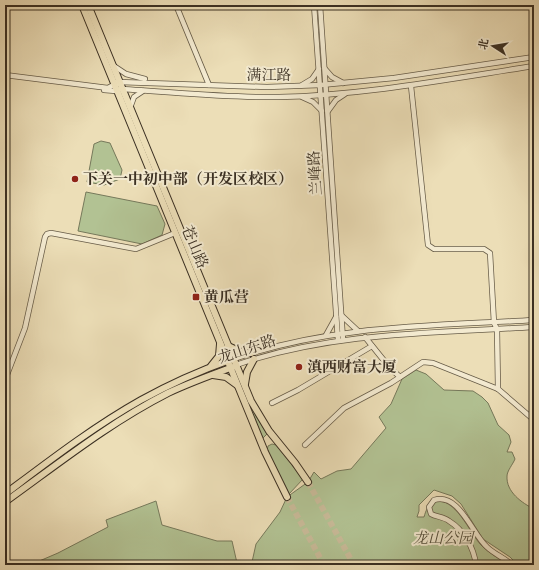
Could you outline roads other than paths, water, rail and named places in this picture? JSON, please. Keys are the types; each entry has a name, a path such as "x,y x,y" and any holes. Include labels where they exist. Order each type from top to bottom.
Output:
{"main road":[{"name":"苍山路","path":"82,5 119,90 175,233 220,341 232,363 268,460 287,497"},
{"name":"苍山路","path":"88,5 111,62 116,83"},
{"name":"苍山路","path":"119,90 130,109 228,346 232,363"},
{"path":"209,368 219,356 220,341"},
{"path":"228,346 237,351 251,353"},
{"path":"210,375 226,377 241,386 254,359"},
{"name":"龙山东路","path":"5,494 95,428 126,409 171,384 209,368 232,363"},
{"name":"龙山东路","path":"5,502 122,419 169,393 210,375 232,363"},
{"name":"苍山路","path":"241,386 264,425 295,463 308,482"}],"street":[{"path":"176,5 209,85"},
{"name":"兰峰路","path":"314,5 322,69"},
{"name":"兰峰路","path":"320,5 322,69 340,340"},
{"name":"满江路","path":"5,77 108,88 116,83 164,82 209,85 295,87 346,84 534,57"},
{"path":"111,62 120,71 129,75 164,82"},
{"name":"满江路","path":"5,77 119,90 144,90 243,96 295,96 324,95 411,86 534,66"},
{"path":"295,87 309,82 322,69 335,80 346,84"},
{"path":"411,86 427,242 429,247 434,249 479,248 489,250 494,323 497,330 498,388"},
{"path":"130,109 134,97 144,90"},
{"path":"295,96 310,100 325,113 336,100 346,93"},
{"path":"5,380 25,328 45,237 47,234 136,249 142,248 175,233"},
{"path":"326,335 339,316 358,331"},
{"name":"龙山东路","path":"232,363 251,353 285,343 340,333 534,320"},
{"name":"龙山东路","path":"232,363 254,359 298,347 340,340 534,327"},
{"path":"365,338 390,368 400,377"},
{"path":"272,403 298,390 372,346"},
{"path":"305,445 344,408 400,377 417,364 427,362 498,388 534,420"},
{"path":"476,565 473,550 460,532 448,520 431,514 429,506 434,500 445,499 453,503 483,543 512,565"}],"tunnel":[{"path":"308,482 354,565"},
{"path":"287,497 324,565"}],"place":[{"name":"下关一中初中部（开发区校区）","path":"75,179"},
{"name":"黄瓜营","path":"196,297"},
{"name":"滇西财富大厦","path":"299,367"}],"park label":[{"name":"龙山公园","path":"443,538"}]}
